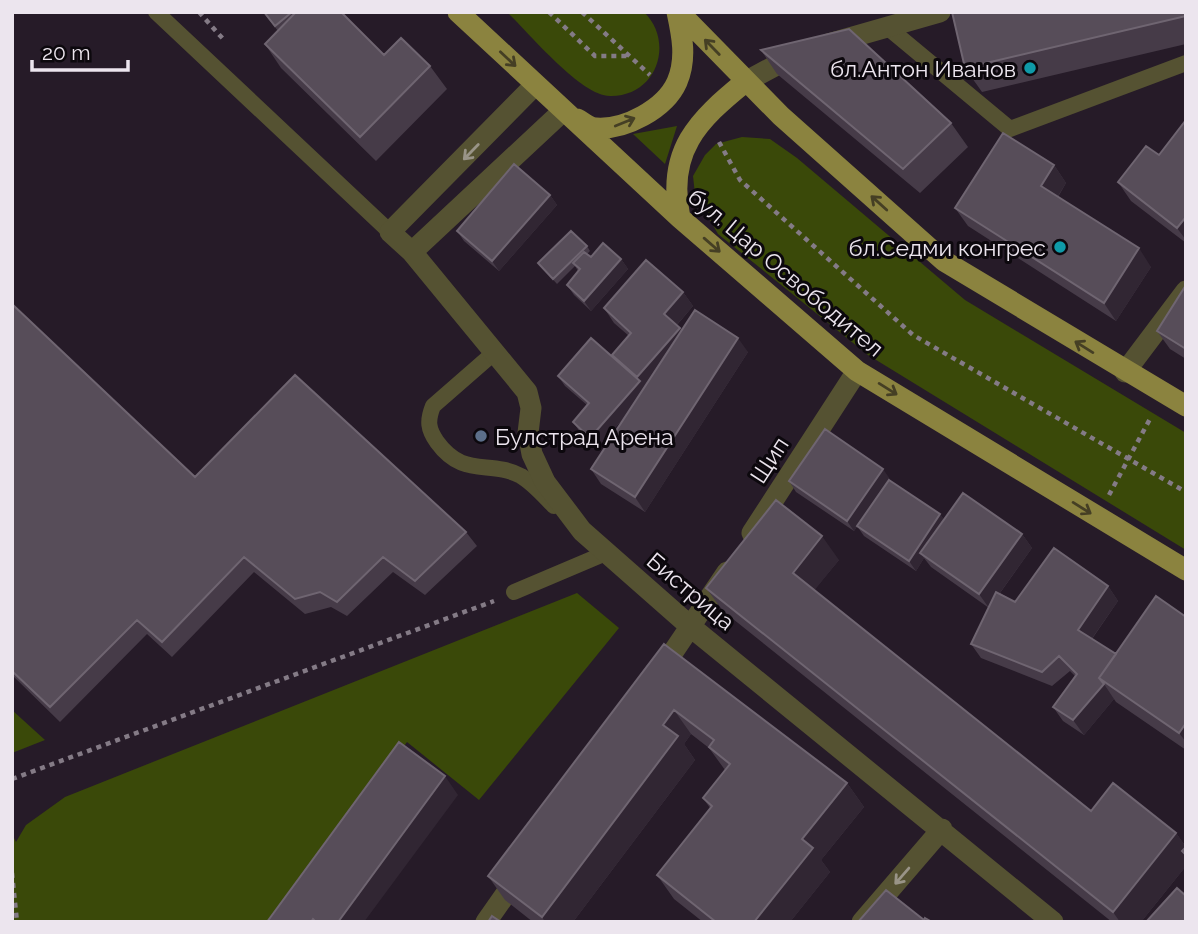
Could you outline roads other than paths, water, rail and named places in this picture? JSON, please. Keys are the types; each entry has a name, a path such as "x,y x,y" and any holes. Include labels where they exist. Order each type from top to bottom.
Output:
{"main road":[{"name":"бул. Цар Освободител","path":"458,12 680,218 858,371 1186,570"},
{"path":"678,12 746,82 943,261 1186,406"},
{"path":"563,111 593,128 617,127 650,112 670,94 678,80 683,53 678,12"},
{"path":"680,218 676,197 677,174 696,125 746,82"}],"street":[{"path":"746,82 790,57 886,26 940,12"},
{"path":"390,232 535,85"},
{"path":"412,252 563,111"},
{"name":"Бистрица","path":"390,232 412,252 527,391 531,408 530,444 545,482 582,531 691,627 1053,922"},
{"path":"1125,372 1186,291"},
{"name":"Щип","path":"645,694 858,371"},
{"path":"862,922 942,829"},
{"path":"486,922 529,859"}],"lane":[{"path":"156,12 390,232"},
{"path":"886,26 1010,129 1186,63"},
{"path":"496,351 433,406 428,418 429,429 448,456 463,465 510,471 523,477 582,531"},
{"path":"514,593 606,553"}],"place":[{"name":"бл.Антон Иванов","path":"1030,68"},
{"name":"бл.Седми конгрес","path":"1060,247"},
{"name":"Булстрад Арена","path":"481,436"}]}
